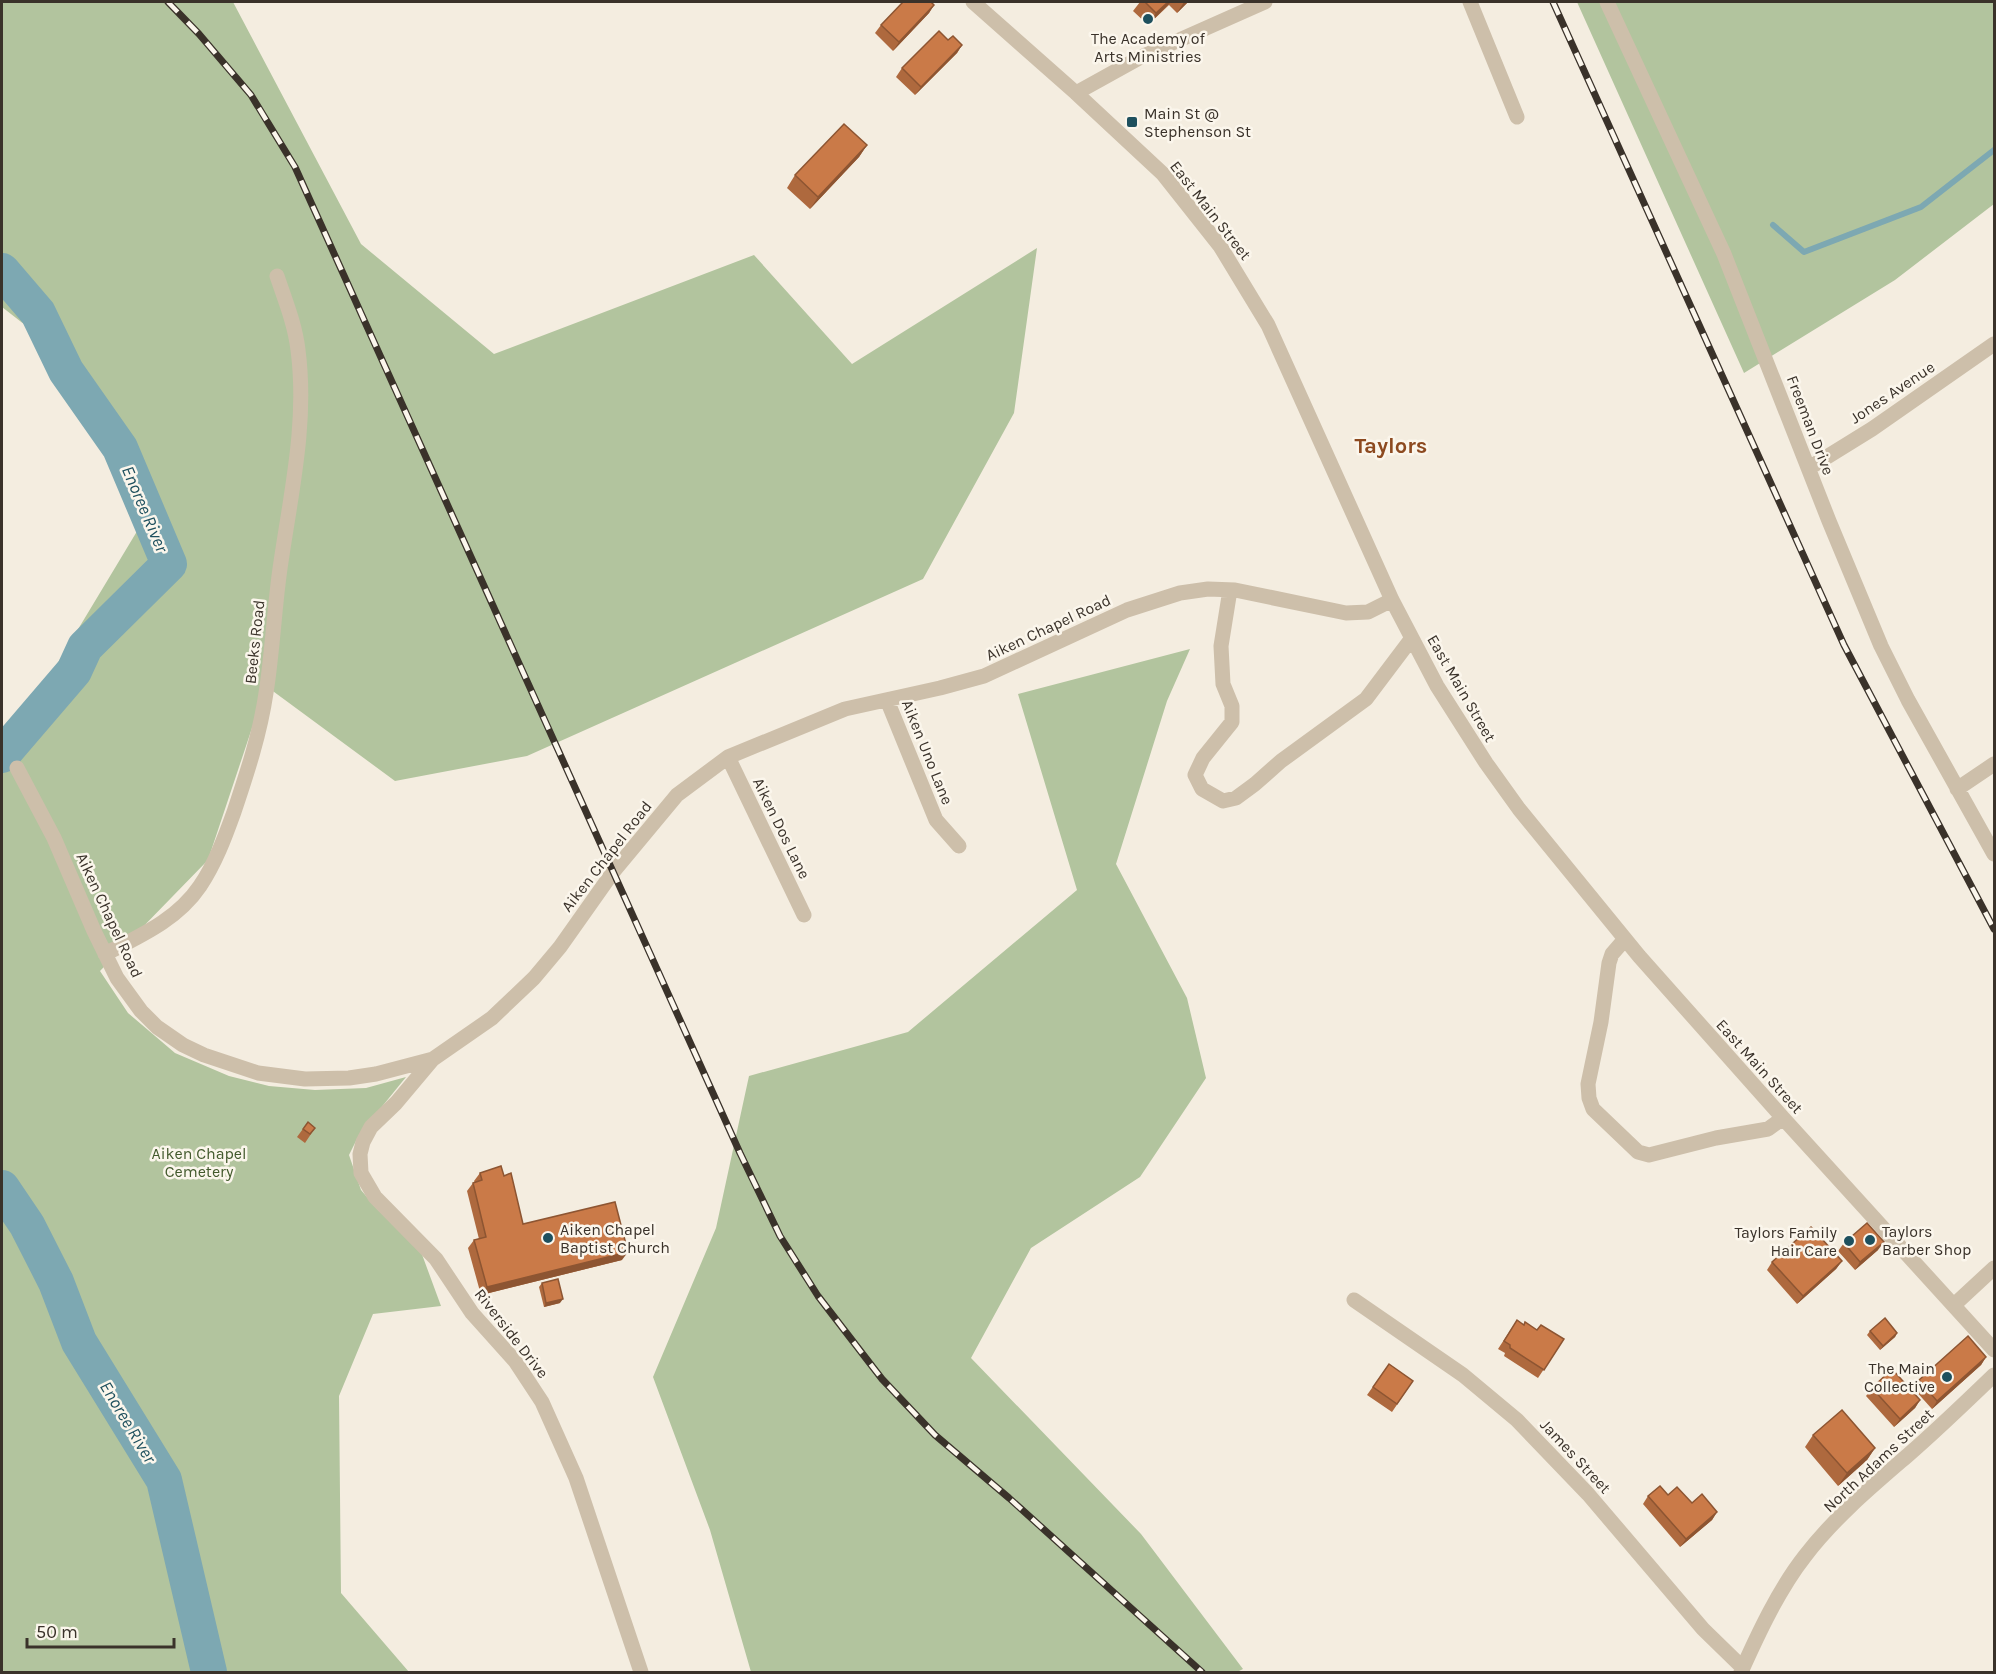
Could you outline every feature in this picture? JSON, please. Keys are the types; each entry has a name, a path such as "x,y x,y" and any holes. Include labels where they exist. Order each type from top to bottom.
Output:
{"street":[{"name":"East Main Street","path":"973,2 1163,174 1220,246 1255,300 1303,400 1392,600 1437,686 1486,763 1526,818 1625,939 1783,1118 1995,1350"},
{"path":"1076,93 1141,57 1265,2"},
{"path":"1470,2 1517,117"},
{"name":"Freeman Drive","path":"1607,2 1724,254 1881,646 1908,700 1995,854"},
{"name":"Beeks Road","path":"105,954 165,922 186,904 201,886 228,830 257,737 266,693 300,422 298,350 291,315 277,276"},
{"name":"Jones Avenue","path":"1809,468 1872,429 1995,344"},
{"path":"1230,590 1221,646 1223,684 1232,706 1232,722 1203,758 1195,775 1202,789 1223,801 1236,798 1281,761 1366,699 1412,638"},
{"name":"Aiken Chapel Road","path":"17,768 54,838 105,954 128,995 157,1027 183,1045 229,1065 258,1072 329,1080 376,1074 433,1059 492,1018 529,984 620,864 677,795 728,757 845,710 984,676 1042,651 1083,629 1157,599 1190,591 1230,590 1346,613 1368,612 1392,600"},
{"name":"Aiken Uno Lane","path":"887,700 936,820 958,846"},
{"name":"Aiken Dos Lane","path":"728,757 804,915"},
{"path":"1958,789 1995,764"},
{"path":"1625,939 1612,954 1609,963 1601,1022 1588,1084 1593,1109 1638,1152 1649,1155 1716,1138 1768,1130 1783,1118"},
{"name":"Riverside Drive","path":"433,1059 371,1127 360,1154 361,1173 375,1197 436,1258 472,1313 515,1361 542,1402 576,1478 641,1672"},
{"path":"1954,1305 1995,1268"},
{"name":"James Street","path":"1354,1300 1463,1375 1517,1420 1588,1494 1703,1629 1742,1670"},
{"name":"North Adams Street","path":"1742,1670 1786,1584 1805,1556 1852,1505 1995,1375"}],"green space":[{"name":"Aiken Chapel Cemetery","path":"2,2 233,2 361,244 494,354 754,255 852,364 1037,248 1014,413 923,579 527,756 395,781 266,686 208,860 100,971 128,1013 175,1053 229,1076 269,1086 315,1090 366,1088 406,1077 359,1135 349,1155 361,1190 377,1209 420,1249 441,1306 373,1314 339,1396 341,1593 409,1672 2,1672 2,737 24,719 145,518 34,332 2,307"},
{"path":"1577,2 1994,2 1994,204 1895,280 1744,373"},
{"path":"1190,649 1167,701 1116,864 1187,998 1206,1078 1140,1177 1031,1248 971,1358 1141,1534 1243,1669 1237,1672 751,1672 710,1530 653,1377 716,1228 749,1076 908,1032 1077,890 1018,694"}],"building":[{"path":"903,2 931,2 934,5 899,42 881,25"},
{"path":"1145,2 1168,2 1156,13"},
{"path":"939,31 948,40 953,36 962,45 921,87 902,68"},
{"path":"844,124 867,145 818,197 795,175"},
{"path":"308,1122 315,1128 310,1134 303,1129"},
{"name":"Aiken Chapel Baptist Church","path":"501,1166 504,1176 511,1173 523,1224 615,1202 628,1252 487,1287 474,1240 486,1237 473,1183 482,1180 480,1173"},
{"path":"1867,1223 1884,1242 1860,1262 1844,1243"},
{"path":"1811,1227 1842,1261 1803,1296 1772,1262"},
{"path":"558,1279 563,1299 546,1303 542,1283"},
{"path":"1885,1318 1897,1333 1883,1346 1870,1331"},
{"path":"1517,1320 1537,1330 1541,1325 1564,1339 1544,1370 1510,1348 1510,1345 1504,1341"},
{"name":"The Main Collective","path":"1968,1336 1986,1357 1937,1401 1919,1380"},
{"path":"1389,1364 1413,1381 1397,1404 1373,1387"},
{"path":"1892,1369 1920,1400 1900,1419 1872,1388"},
{"path":"1842,1410 1875,1448 1847,1473 1813,1435"},
{"path":"1660,1486 1668,1495 1677,1487 1692,1503 1702,1494 1717,1512 1686,1539 1648,1496"}],"waterway":[{"path":"1773,225 1804,252 1921,207 1994,150"},
{"name":"Enoree River","path":"2,271 38,313 66,371 120,448 169,564 85,647 74,671 2,755"},
{"name":"Enoree River","path":"2,1188 27,1225 56,1282 79,1342 164,1480 209,1672"}],"railway":[{"path":"168,2 199,34 251,95 295,167 740,1153 780,1236 818,1296 882,1379 935,1435 1009,1498 1202,1672"},
{"path":"1553,2 1844,645 1994,929"}],"place":[{"name":"The Academy of Arts Ministries","path":"1148,19"},
{"name":"Main St @ Stephenson St","path":"1132,122"},
{"name":"Aiken Chapel Baptist Church","path":"548,1238"},
{"name":"Taylors Barber Shop","path":"1870,1240"},
{"name":"Taylors Family Hair Care","path":"1849,1241"},
{"name":"The Main Collective","path":"1947,1377"}],"district":[{"name":"Taylors","path":"1391,445"}]}
